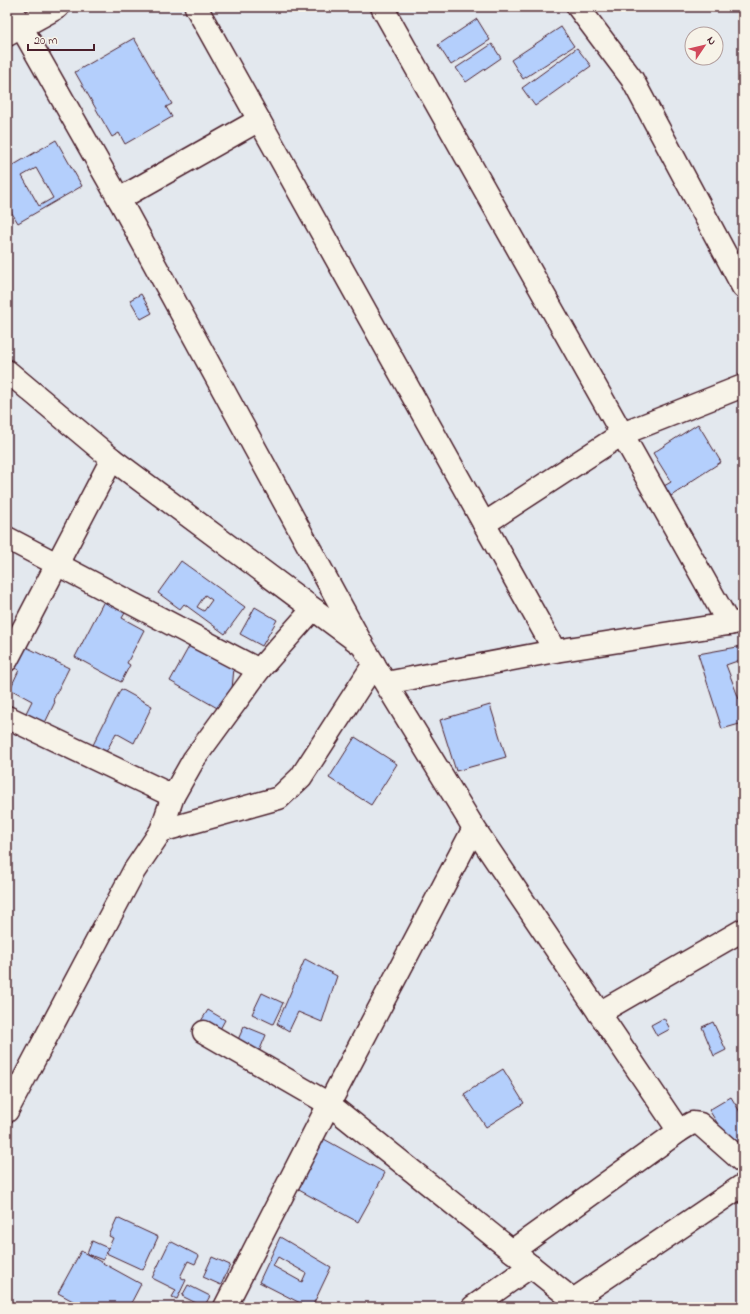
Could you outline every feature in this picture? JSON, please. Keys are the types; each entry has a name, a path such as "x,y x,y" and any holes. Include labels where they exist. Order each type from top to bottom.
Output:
{"street":[{"path":"10,7 14,31 119,199 369,656 474,828 679,1131"},
{"path":"14,31 58,7"},
{"path":"196,7 555,651"},
{"path":"382,7 622,434 736,623 555,651 386,683"},
{"path":"578,7 632,79 743,288"},
{"path":"119,199 259,120"},
{"path":"7,371 112,459 313,609 369,656"},
{"path":"484,524 622,434 743,386"},
{"path":"7,660 112,459"},
{"path":"7,538 259,670"},
{"path":"7,1111 134,871 161,831 173,796 194,759 259,670 313,609"},
{"path":"161,831 279,798 301,777 369,656"},
{"path":"7,717 173,796"},
{"path":"225,1307 329,1104 474,828"},
{"path":"599,1013 743,930"},
{"path":"204,1032 329,1104 531,1266 574,1303 743,1185"},
{"path":"512,1251 692,1123 700,1124 743,1162"},
{"path":"473,1307 531,1266"}],"building":[{"path":"477,19 490,40 451,65 438,45"},
{"path":"561,27 574,46 523,79 511,60"},
{"path":"134,38 172,104 166,107 172,117 125,144 119,133 112,137 75,72"},
{"path":"492,44 501,58 466,82 456,68"},
{"path":"577,48 591,66 535,106 522,88"},
{"path":"56,140 82,186 18,223 7,205 7,169","holes":["36,168 53,198 39,206 22,176"]},
{"path":"141,294 152,313 141,319 130,300"},
{"path":"698,424 721,462 671,496 664,486 671,482 653,453"},
{"path":"181,561 245,607 225,634 184,604 180,609 158,593","holes":["205,595 212,600 204,611 197,607"]},
{"path":"104,601 125,613 122,618 144,630 127,663 130,665 121,682 75,657"},
{"path":"255,607 277,620 262,646 240,634"},
{"path":"191,643 234,668 232,689 219,709 170,681"},
{"path":"24,646 69,668 53,700 55,702 43,727 24,717 32,701 10,689 19,670 13,667"},
{"path":"743,646 743,659 726,665 739,699 743,698 743,723 722,729 698,654"},
{"path":"121,689 152,706 134,743 116,733 105,754 92,747"},
{"path":"490,705 506,757 456,771 440,720"},
{"path":"355,737 397,764 371,805 329,778"},
{"path":"305,959 337,976 322,1022 298,1012 289,1031 277,1024"},
{"path":"262,993 283,1003 273,1024 252,1014"},
{"path":"208,1010 225,1020 219,1031 201,1021"},
{"path":"664,1018 670,1029 657,1036 651,1025"},
{"path":"713,1022 726,1050 714,1056 702,1027"},
{"path":"244,1026 266,1035 259,1052 237,1042"},
{"path":"503,1069 524,1103 486,1127 464,1094"},
{"path":"731,1097 743,1117 743,1151 737,1154 709,1110"},
{"path":"324,1139 385,1173 358,1222 297,1189"},
{"path":"117,1218 158,1237 143,1270 106,1253 113,1238 109,1236"},
{"path":"280,1237 331,1267 312,1307 308,1307 259,1282","holes":["278,1257 306,1273 302,1282 273,1266"]},
{"path":"92,1241 108,1248 103,1260 87,1254"},
{"path":"170,1241 199,1256 195,1264 188,1261 180,1277 186,1280 177,1299 172,1297 176,1290 152,1278"},
{"path":"81,1251 141,1284 129,1307 84,1307 58,1293"},
{"path":"212,1257 230,1265 221,1285 203,1277"},
{"path":"188,1285 210,1296 204,1307 182,1296"}]}
